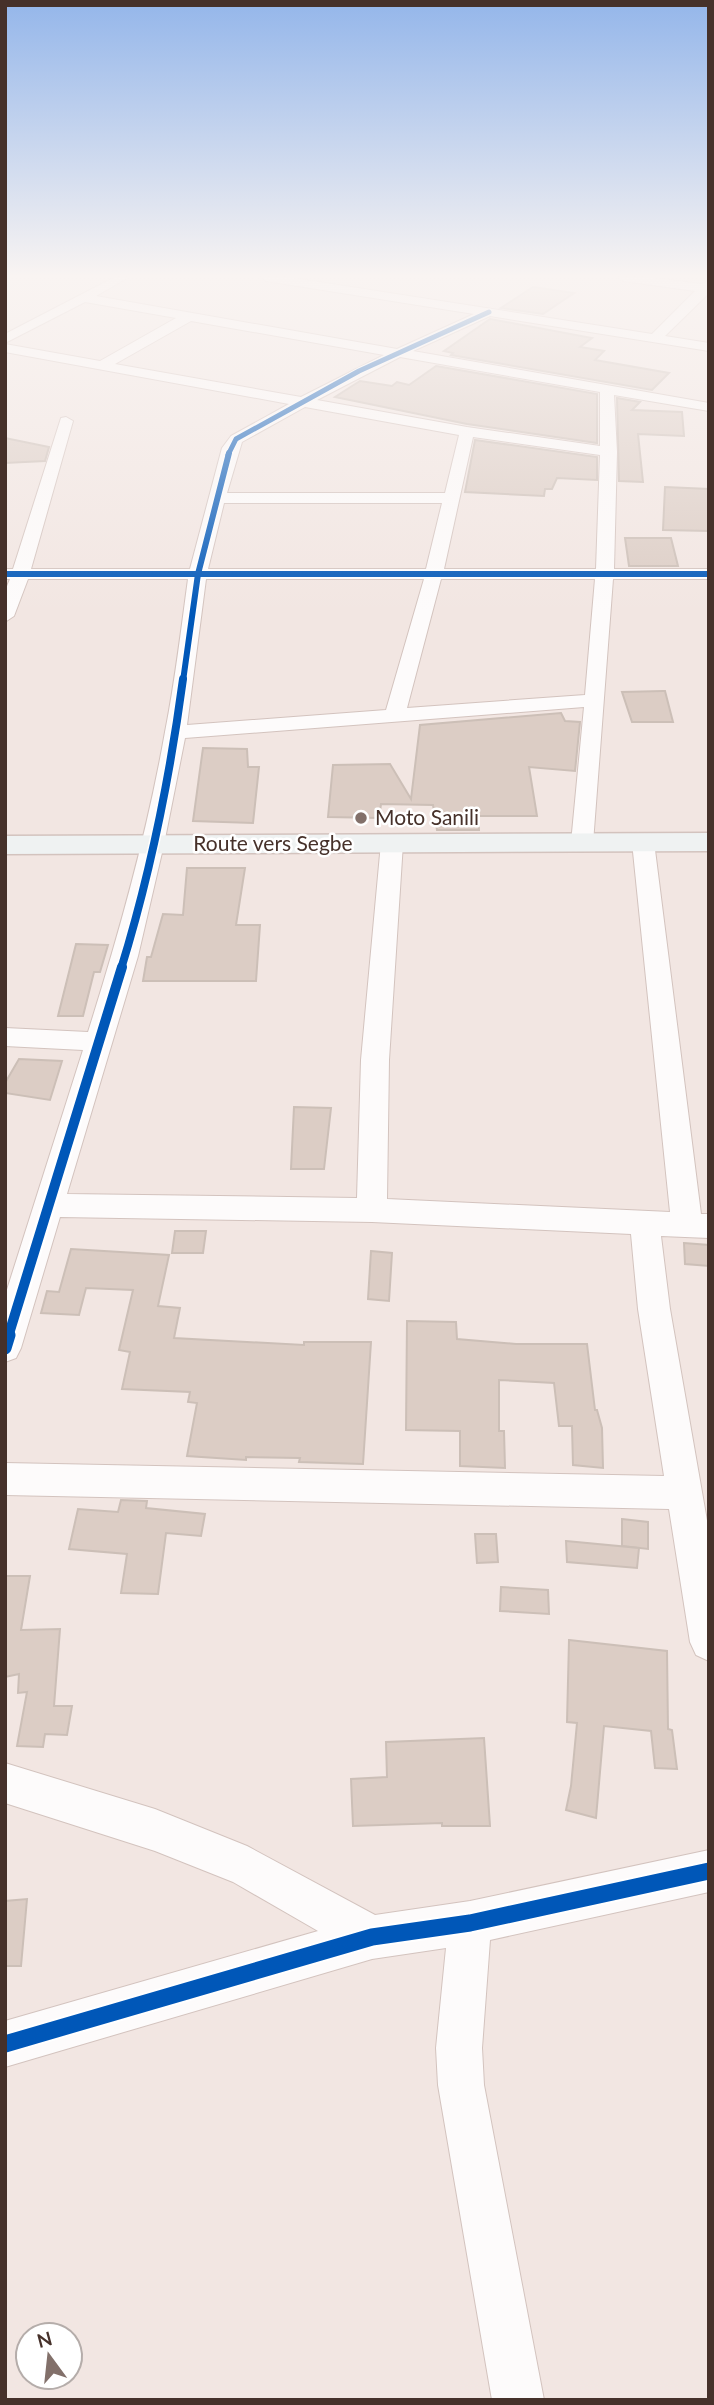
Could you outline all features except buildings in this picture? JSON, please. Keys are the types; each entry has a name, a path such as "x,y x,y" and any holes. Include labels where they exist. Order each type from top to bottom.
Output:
{"main road":[{"name":"Route vers Segbe","path":"5,845 709,842"}],"street":[{"path":"234,389 467,432 609,452"},
{"path":"5,1348 125,956 153,844 176,732 198,574 233,441 328,389"},
{"path":"597,389 709,407"},
{"path":"582,843 604,574 609,452 607,391"},
{"path":"5,616 13,573 66,421"},
{"path":"395,715 434,574 467,432"},
{"path":"217,498 453,498"},
{"path":"13,573 709,574"},
{"path":"176,732 595,700"},
{"path":"49,1205 372,1210 698,1226 643,842"},
{"path":"372,1210 375,1059 392,843"},
{"path":"5,1037 99,1042"},
{"path":"645,1225 654,1309 709,1642"},
{"path":"5,1479 685,1493"},
{"path":"5,1783 155,1830 247,1867 372,1937"},
{"path":"5,2044 372,1937 470,1923 709,1871"},
{"path":"470,1923 459,2048 461,2085 518,2400"}],"cycle path":[{"path":"5,1348 125,956 153,844 176,732 198,574 230,448 236,439 326,389"},
{"path":"5,574 709,574"},
{"path":"5,2044 372,1937 470,1923 709,1871"}],"place":[{"name":"Moto Sanili","path":"361,818"}]}
